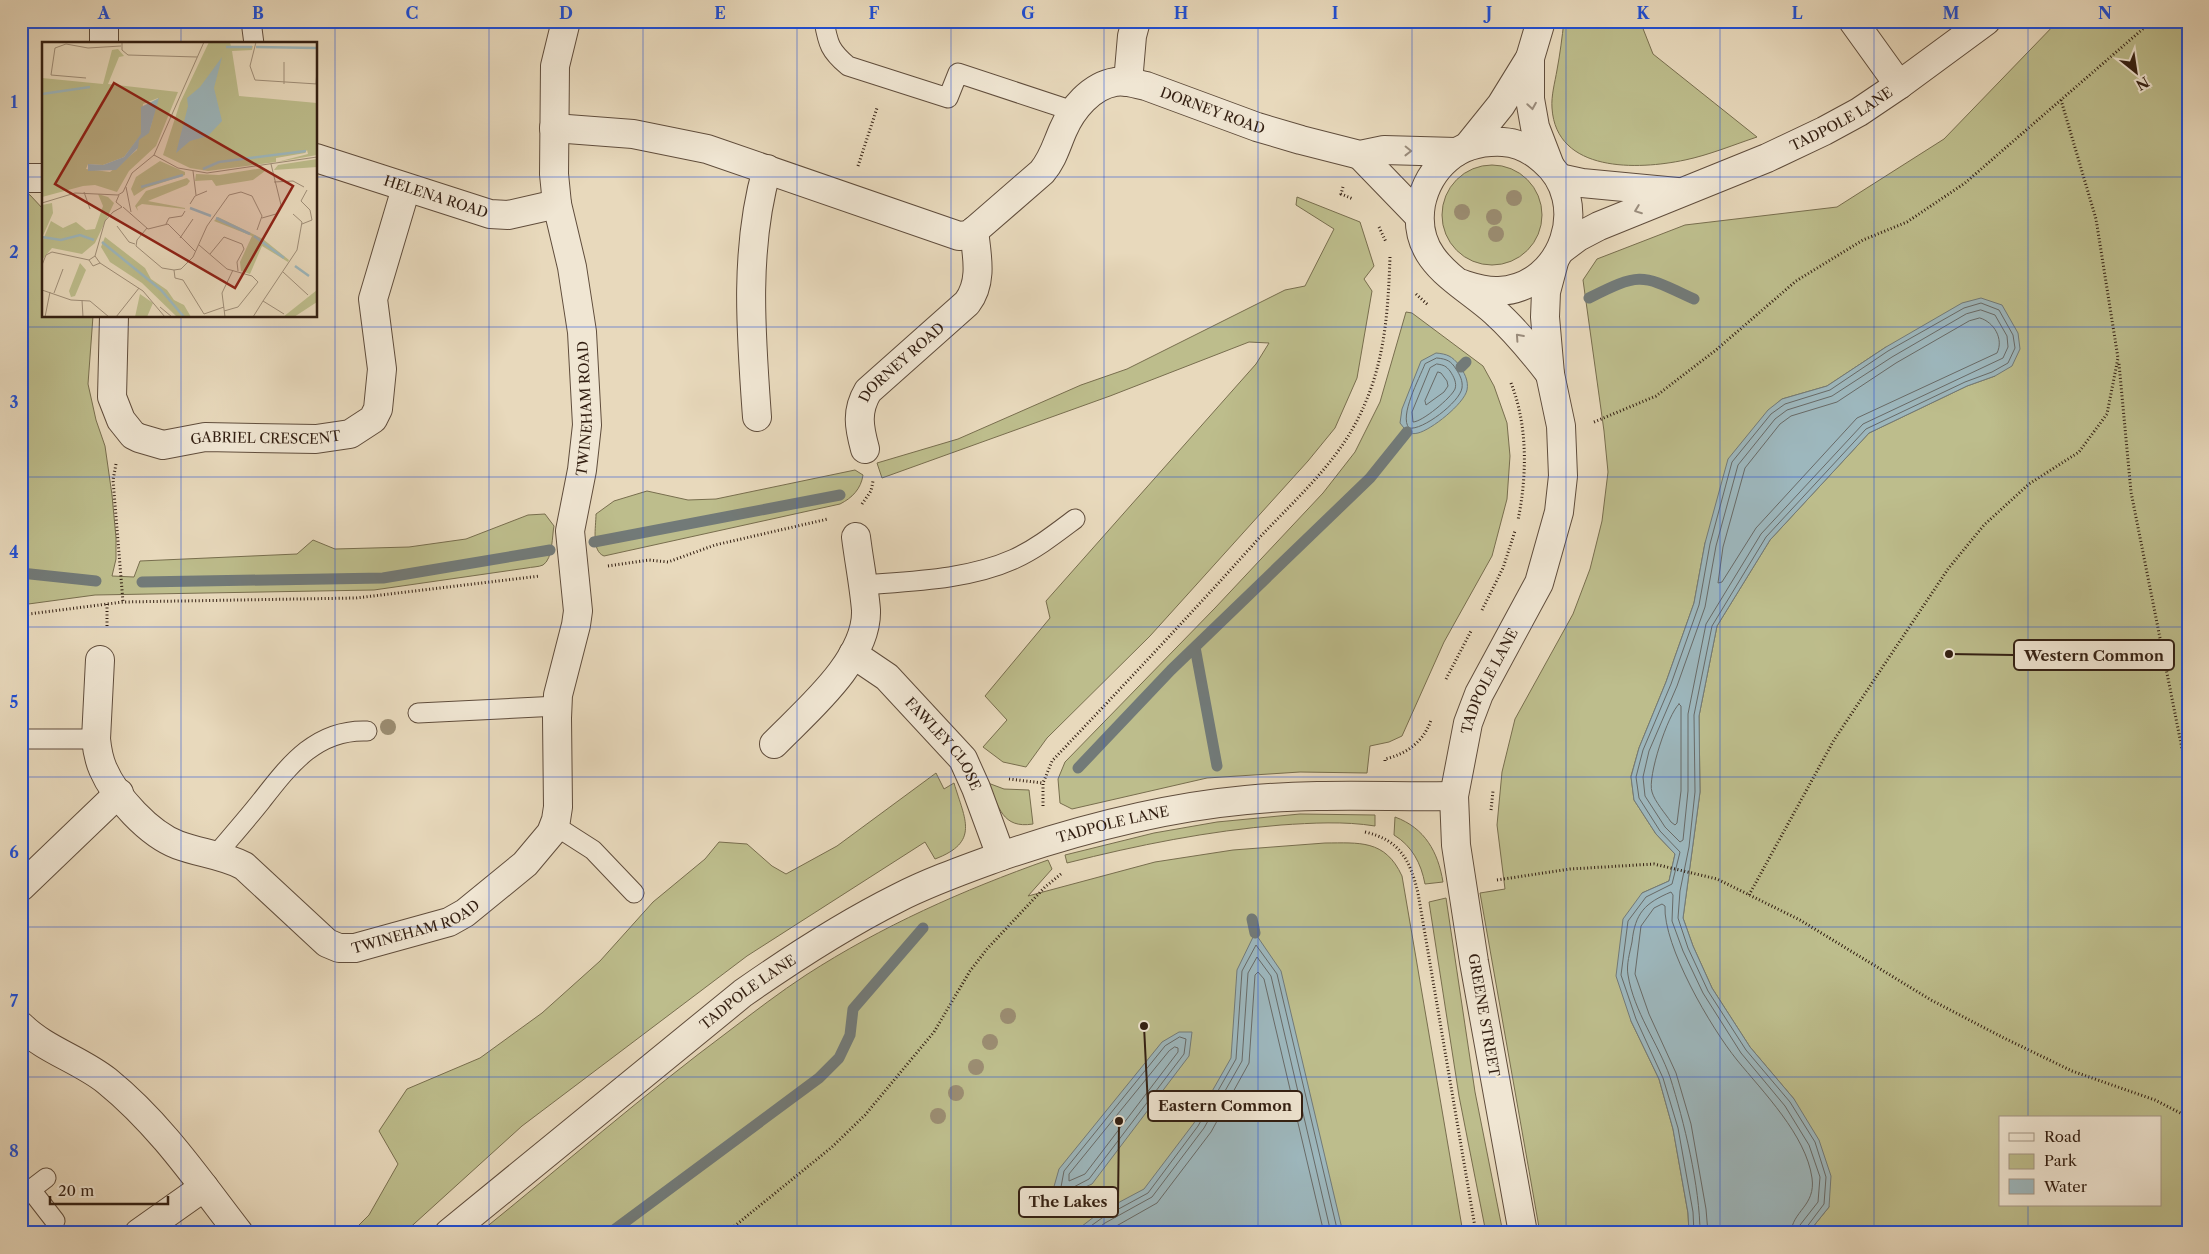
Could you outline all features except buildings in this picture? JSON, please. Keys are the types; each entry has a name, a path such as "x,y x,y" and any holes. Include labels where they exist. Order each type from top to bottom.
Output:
{"street":[{"path":"104,21 104,42"},
{"name":"TWINEHAM ROAD","path":"100,660 96,739 102,768 134,812 160,836 177,845 233,860 244,866 327,943 339,948 355,948 449,922 465,913 525,864 542,846 554,825 558,807 558,706 578,611 570,531 586,447 584,364 577,298 557,204 554,174 556,66 566,21"},
{"path":"1128,82 1132,36 1136,21"},
{"path":"1462,149 1501,105 1530,58 1541,21"},
{"path":"1853,21 1899,85"},
{"name":"TADPOLE LANE","path":"1459,283 1479,290 1500,291 1520,287 1539,277 1578,237 1599,226 1767,158 1859,112 1986,21"},
{"path":"1530,58 1530,99 1535,127 1555,172"},
{"name":"DORNEY ROAD","path":"865,449 858,419 862,400 868,391 967,303 973,295 977,274 974,231 1042,172 1051,161 1062,132 1074,111 1089,94 1104,86 1116,82 1128,82 1146,86 1257,126 1301,140 1360,155 1384,150 1462,149"},
{"path":"554,128 633,134 676,141 767,169 959,236 969,235 974,231"},
{"name":"TADPOLE LANE","path":"449,1233 698,1028 789,961 899,897 1001,856 1051,839 1108,824 1206,804 1283,798 1454,796 1472,710 1539,583 1559,512 1562,476 1561,433 1550,374 1544,302 1570,225 1568,200 1555,172 1533,151 1512,143 1490,141 1462,149 1436,168 1424,191 1419,216 1422,236 1430,255 1442,271 1498,314 1550,374"},
{"path":"1360,155 1419,216"},
{"name":"HELENA ROAD","path":"318,159 490,214 508,215 557,204"},
{"path":"757,417 751,335 753,252 760,192 767,169"},
{"name":"TADPOLE LANE","path":"1555,172 1582,183 1683,193"},
{"path":"21,178 42,178"},
{"name":"GABRIEL CRESCENT","path":"133,435 163,445 205,437 316,439 350,434 373,419 378,409 382,369 373,298 406,188"},
{"path":"114,318 112,397 121,420 133,435"},
{"path":"774,744 832,684 860,642 866,611 856,537"},
{"name":"FAWLEY CLOSE","path":"853,654 887,676 963,759 976,788 1001,856"},
{"path":"21,887 119,793"},
{"name":"GREENE STREET","path":"1454,796 1456,845 1461,885 1523,1233"},
{"path":"21,1026 34,1036 91,1068 155,1126 239,1233"},
{"path":"139,1233 204,1186"}],"lane":[{"path":"251,21 254,42"},
{"path":"824,21 828,45 836,56 848,66 948,98 958,73 1074,111"},
{"path":"862,585 952,576 1013,560 1041,545 1075,519"},
{"path":"418,713 558,706"},
{"path":"215,856 284,771 304,754 325,739 344,732 367,731"},
{"path":"21,738 96,739"},
{"path":"554,825 593,850 634,894"},
{"path":"46,1178 26,1193 55,1221"}],"path":[{"path":"1596,422 1656,396 1716,350 1796,281 1863,240 1907,222 1965,183 2152,21"},
{"path":"847,197 886,78"},
{"path":"2062,100 2096,219 2118,358 2131,492 2188,779"},
{"path":"726,1233 832,1147 866,1115 934,1032 970,971 987,949 1044,887 1062,874 1042,800 1046,774 1052,761 1211,592 1324,467 1353,428 1370,388 1387,327 1390,256"},
{"path":"21,279 23,289 21,327"},
{"path":"1412,290 1422,302 1434,310"},
{"path":"1749,895 1834,740 1948,569 1990,519 2029,484 2079,452 2107,414 2118,358"},
{"path":"1481,613 1502,568 1518,523 1522,498 1524,473 1522,429 1518,399 1508,376"},
{"path":"123,602 113,480 116,465 133,435"},
{"path":"858,509 873,485 865,449"},
{"path":"21,616 123,602 356,598 640,561 668,562 730,541 835,518"},
{"path":"1442,688 1448,671 1472,630"},
{"path":"1384,796 1386,759 1400,756 1415,745 1428,730 1434,713"},
{"path":"1358,831 1382,836 1399,849 1412,868 1418,893 1476,1233"},
{"path":"1495,880 1570,869 1654,864 1717,879 1800,920 1931,1000 2002,1037 2072,1071 2155,1100 2188,1117"}],"green space":[{"path":"1564,21 1640,21 1653,54 1757,137 1703,155 1666,163 1623,165 1602,162 1583,156 1568,145 1557,129 1552,108"},
{"path":"2058,21 2188,21 2188,1233 1808,1233 1829,1207 1794,1099 1750,1047 1712,988 1683,918 1700,792 1699,716 1717,626 1770,540 1869,433 1967,386 1995,376 1886,347 1827,386 1782,399 1775,405 1705,543 1694,603 1666,682 1639,748 1631,776 1634,800 1656,834 1675,854 1669,881 1642,893 1631,1021 1659,1079 1673,1129 1688,1213 1689,1233 1540,1233 1480,893 1505,889 1497,825 1502,772 1515,719 1573,614 1590,569 1602,521 1608,472 1583,280 1597,259 1685,225 1837,207 1944,139"},
{"path":"1492,165 1511,169 1527,180 1538,196 1542,215 1538,234 1527,250 1511,261 1492,265 1473,261 1457,250 1446,234 1442,215 1446,196 1457,180 1473,169"},
{"path":"21,190 30,195 42,208 42,318 93,318 88,384 96,420 105,446 112,495 116,559 112,576 134,577 140,561 297,554 313,540 335,549 409,547 466,539 528,515 545,514 554,526 549,558 543,565 537,567 374,590 95,595 21,605"},
{"path":"1297,197 1360,222 1374,266 1364,279 1372,291 1357,378 1335,428 1308,461 1150,636 1047,738 1026,767 1003,762 983,747 1007,720 985,696 1050,618 1046,601 1256,364 1269,343 1249,342 1110,396 882,478 877,463 958,439 1081,385 1127,369 1285,290 1305,286 1334,229 1296,205"},
{"path":"1406,312 1412,313 1483,366 1494,386 1507,423 1510,456 1507,499 1492,556 1444,642 1402,736 1389,742 1370,746 1367,773 1300,772 1207,778 1072,809 1060,803 1058,779 1065,762 1215,608 1323,493 1355,452 1380,402"},
{"path":"855,470 863,475 860,485 852,496 840,504 604,556 597,549 595,538 596,514 614,501 647,491 688,500 716,499"},
{"path":"936,773 944,789 954,783 962,808 966,829 964,837 958,845 935,859 925,842 747,956 522,1126 404,1233 351,1233 369,1215 398,1164 379,1131 407,1089 480,1058 542,1013 600,961 653,902 705,859 719,842 747,844 772,866 786,874 837,846"},
{"path":"988,783 1004,789 1029,790 1033,824 1023,825 1008,820 999,808"},
{"path":"1300,814 1375,815 1375,826 1340,823 1281,825 1173,839 1067,863 1065,855 1154,833 1217,822"},
{"path":"1395,817 1422,834 1428,842 1438,861 1443,882 1425,884 1415,856 1406,844 1394,835"},
{"path":"1325,843 1360,844 1379,849 1388,855 1402,876 1463,1233 479,1233 665,1080 777,995 835,957 924,910 1048,860 1052,869 1028,896 1155,862 1233,850"},
{"path":"1446,898 1475,1092 1503,1233 1486,1233 1459,1096 1429,902"}],"water":[{"path":"1981,298 2002,305 2018,333 2020,349 2012,366 1995,376 1967,386 1869,433 1770,540 1717,626 1699,716 1700,792 1683,918 1712,988 1750,1047 1794,1099 1819,1140 1831,1176 1829,1207 1808,1233 1689,1233 1688,1213 1673,1129 1659,1079 1631,1021 1616,976 1623,919 1642,893 1669,881 1675,854 1656,834 1634,800 1631,777 1639,748 1666,682 1694,603 1705,543 1728,459 1768,410 1782,399 1827,386 1886,347 1962,303"},
{"path":"1436,353 1449,356 1456,362 1466,377 1467,390 1465,396 1454,409 1438,422 1424,431 1412,434 1407,432 1400,423 1402,409 1421,361"},
{"path":"1255,933 1281,971 1343,1233 1073,1233 1099,1213 1144,1189 1194,1123 1231,1058 1237,970"},
{"path":"1179,1032 1192,1032 1189,1056 1092,1184 1067,1195 1053,1190 1059,1169 1162,1042"}],"waterway":[{"path":"1589,298 1620,283 1642,279 1663,285 1694,299"},
{"path":"1461,367 1466,362"},
{"path":"1078,768 1171,670 1370,478 1407,432"},
{"path":"594,542 840,495"},
{"path":"142,582 383,578 550,550"},
{"path":"21,573 96,581"},
{"path":"1195,647 1217,766"},
{"path":"1252,919 1255,933"},
{"path":"610,1233 819,1078 839,1058 850,1035 853,1009 923,928"}],"place":[{"name":"Western Common","path":"1949,654"},
{"name":"Eastern Common","path":"1144,1026"},
{"name":"The Lakes","path":"1119,1121"}]}
